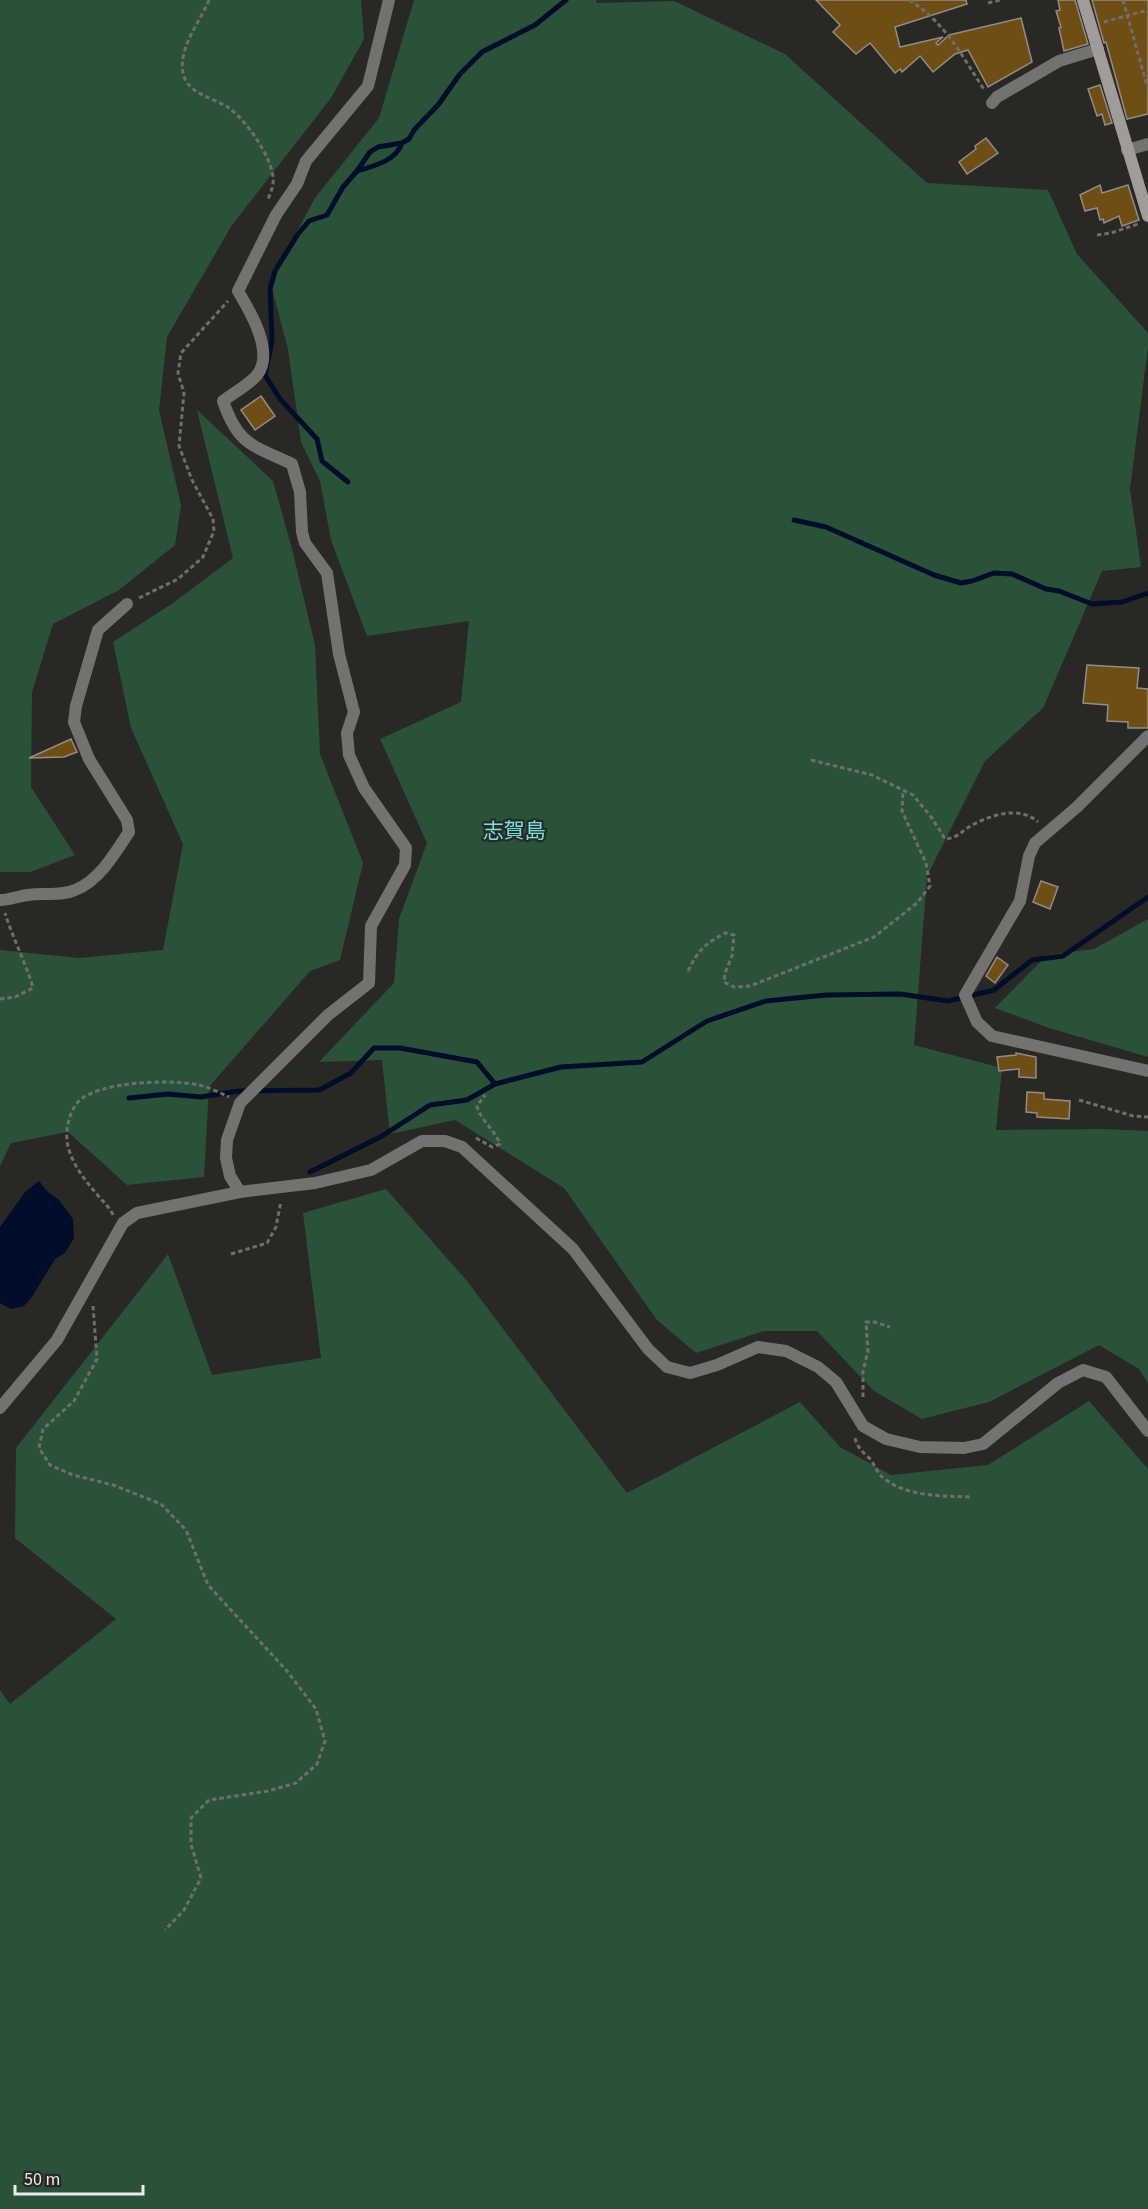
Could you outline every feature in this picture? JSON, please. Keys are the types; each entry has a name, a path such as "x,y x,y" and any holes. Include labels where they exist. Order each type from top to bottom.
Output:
{"main road":[{"path":"1083,0 1127,150 1143,220"}],"street":[{"path":"240,1192 230,1176 226,1158 227,1140 240,1103 328,1014 369,983 371,926 405,865 406,848 364,788 348,755 347,733 354,712 339,654 327,573 305,543 302,532 300,492 291,464 244,441 230,421 223,400 258,374 264,355 250,312 238,291 276,215 297,184 306,161 368,86 389,0"},
{"path":"992,103 997,97 1059,62 1098,49"},
{"path":"1127,150 1148,144"},
{"path":"1,900 30,894 52,895 74,891 89,882 103,867 129,831 127,820 88,759 74,722 76,706 98,630 127,604"},
{"path":"1148,736 1077,807 1035,843 1029,856 1020,901 965,995 976,1022 992,1036 1148,1071"},
{"path":"0,1407 57,1340 123,1223 137,1213 240,1192 284,1187 371,1170 422,1142 445,1141 462,1147 573,1249 648,1349 668,1367 690,1373 717,1365 758,1347 786,1351 818,1367 836,1382 863,1426 886,1439 920,1448 964,1448 983,1444 1058,1383 1083,1370 1106,1377 1148,1431"}],"path":[{"path":"209,0 184,54 183,72 189,87 230,108 248,127 264,152 273,176 268,201"},
{"path":"909,0 936,20 992,103"},
{"path":"988,3 1000,0"},
{"path":"1124,0 1148,89"},
{"path":"1091,26 1148,10"},
{"path":"1097,235 1143,220"},
{"path":"127,604 178,579 203,557 214,531 213,519 192,480 179,446 184,393 178,373 181,353 238,291"},
{"path":"811,760 872,775 913,795 932,818 945,839 954,838 973,825 1004,813 1030,815 1048,832"},
{"path":"688,971 696,954 708,943 725,933 734,935 732,956 724,982 734,987 750,986 874,937 917,903 930,886 926,863 902,811 903,791"},
{"path":"0,999 15,997 33,988 30,975 12,936 1,900"},
{"path":"119,1230 110,1208 96,1194 73,1161 67,1141 68,1121 79,1101 98,1091 147,1082 200,1085 240,1103"},
{"path":"473,1137 492,1147 500,1144 497,1136 479,1114 477,1106 485,1095"},
{"path":"1079,1100 1133,1116 1148,1117"},
{"path":"231,1254 267,1243 276,1227 284,1187"},
{"path":"90,1281 97,1359 74,1401 43,1429 39,1448 50,1465 73,1475 113,1485 161,1504 186,1530 208,1585 287,1671 316,1709 325,1741 317,1764 296,1783 268,1791 209,1800 191,1818 191,1844 201,1878 184,1910 165,1930"},
{"path":"890,1327 866,1322 868,1352 863,1371 863,1406 855,1429 855,1442 882,1476 912,1492 971,1497"}],"green space":[{"path":"0,0 361,0 364,39 331,98 232,225 167,337 159,410 181,505 175,545 119,590 53,624 32,692 31,787 75,855 30,872 0,872"},
{"path":"414,0 596,0 597,3 674,1 785,54 927,183 1048,190 1077,254 1148,333 1130,489 1141,567 1102,571 1043,708 985,761 927,876 914,1045 1002,1068 996,1130 1148,1131 1148,1383 1139,1369 1099,1345 989,1402 922,1419 874,1391 817,1331 764,1331 696,1353 657,1320 564,1188 455,1120 390,1134 382,1060 319,1062 394,983 399,919 427,843 380,739 461,702 469,621 367,636 331,540 320,481 301,442 288,349 270,281 315,198 379,118"},
{"path":"197,410 273,481 292,549 315,645 320,754 363,863 340,960 310,971 209,1087 204,1177 127,1185 68,1132 11,1143 0,1166 0,950 79,958 163,950 183,844 131,728 113,642 173,603 233,558"},
{"path":"1148,919 1148,1057 1049,1028 995,1008 1047,955 1094,949"},
{"path":"386,1189 467,1281 627,1493 800,1402 840,1447 891,1475 988,1465 1089,1401 1148,1469 1148,2209 0,2209 0,1690 10,1704 116,1619 15,1538 16,1448 168,1254 212,1375 321,1358 303,1213"}],"water":[{"path":"39,1181 59,1200 73,1219 74,1238 65,1253 55,1259 32,1297 24,1306 11,1309 0,1303 0,1227 25,1192"}],"building":[{"path":"816,0 966,0 967,4 895,27 900,47 943,37 936,43 938,45 949,35 1021,18 1032,62 988,87 968,50 955,54 933,72 920,56 902,72 900,69 895,73 870,43 856,54 833,32 840,25"},
{"path":"1058,0 1075,0 1088,44 1064,51 1056,11 1060,10"},
{"path":"1092,0 1148,0 1148,114 1127,119"},
{"path":"1100,85 1112,123 1105,125 1102,114 1097,116 1088,89"},
{"path":"986,138 998,153 967,174 959,162"},
{"path":"1100,185 1102,193 1128,185 1139,220 1122,226 1119,216 1104,223 1103,219 1100,220 1097,208 1085,211 1080,195"},
{"path":"261,396 275,416 255,430 241,410"},
{"path":"1087,665 1139,668 1137,688 1148,689 1148,728 1128,728 1128,722 1107,721 1108,705 1083,703"},
{"path":"71,739 77,752 64,757 29,758"},
{"path":"1041,881 1058,887 1050,909 1033,902"},
{"path":"997,957 1008,965 995,983 986,976"},
{"path":"1016,1053 1036,1057 1036,1078 1019,1077 1019,1069 999,1071 997,1057 1016,1055"},
{"path":"1027,1092 1044,1093 1044,1099 1070,1101 1069,1119 1037,1117 1037,1113 1026,1112"}],"waterway":[{"path":"348,482 322,461 317,439 280,399 265,375 272,341 270,289 275,271 309,221 327,215 343,187 370,152 378,147 402,143 409,139 414,130 438,105 460,74 482,52 535,25 566,0"},
{"path":"357,171 390,158 402,143"},
{"path":"794,520 826,527 934,575 961,583 994,573 1012,574 1046,589 1059,591 1092,604 1122,602 1148,593"},
{"path":"310,1172 382,1136 430,1105 467,1100 495,1084 561,1067 642,1062 707,1021 766,1001 826,995 900,994 948,1001 994,990 1032,960 1063,956 1148,897"},
{"path":"129,1098 168,1094 201,1097 239,1091 319,1090 351,1073 374,1048 400,1048 477,1062 495,1084"}],"district":[{"name":"志賀島","path":"514,831"}]}
